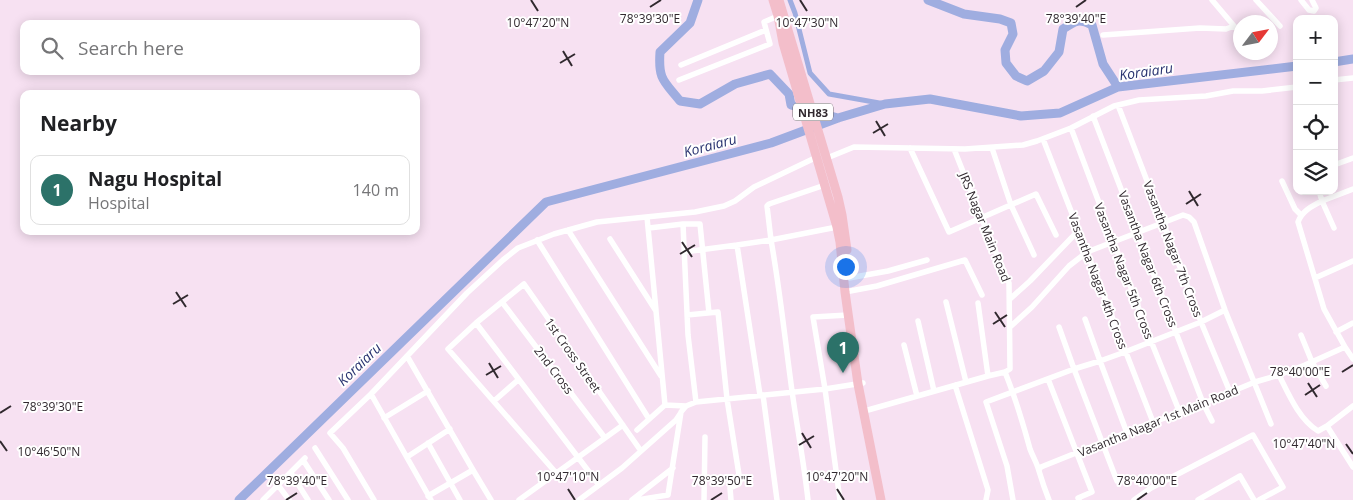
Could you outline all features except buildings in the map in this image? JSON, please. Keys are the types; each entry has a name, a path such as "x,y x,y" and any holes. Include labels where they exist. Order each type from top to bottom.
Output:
{"highway":[{"name":"NH83","path":"772,0 778,16 782,42 796,73 842,216 849,278 848,315 881,500"},
{"path":"779,0 796,73"},
{"name":"NH83","path":"821,155 825,185 840,242 860,383 868,410 881,500"}],"street":[{"path":"1212,0 1233,25"},
{"path":"1256,0 1280,26"},
{"path":"1301,0 1309,10 1314,11 1316,6 1312,0"},
{"path":"679,80 770,44 764,22 778,16"},
{"path":"1103,35 1200,28 1226,29 1233,26"},
{"path":"681,65 766,30"},
{"path":"1338,80 1353,78"},
{"path":"374,500 343,448 330,433 467,293 518,248 537,240 597,222 695,212 724,206 735,201 754,187 821,155 854,147 954,149 1023,145 1071,128 1118,105 1139,100 1206,96 1233,90 1262,91 1293,87"},
{"name":"Vasantha Nagar 7th Cross","path":"1118,105 1201,322 1230,392"},
{"name":"Vasantha Nagar 6th Cross","path":"1093,116 1203,403 1212,421"},
{"name":"Vasantha Nagar 5th Cross","path":"1071,128 1180,413"},
{"name":"Vasantha Nagar 4th Cross","path":"1043,139 1153,422"},
{"path":"910,148 948,232 1036,194 1056,235"},
{"path":"992,148 1011,205 1034,255"},
{"name":"JRS Nagar Main Road","path":"954,149 1009,283 1010,368 1005,372"},
{"path":"1338,164 1353,158"},
{"path":"1282,181 1295,209 1301,215"},
{"path":"808,500 767,206 825,185"},
{"path":"1352,191 1309,207 1301,215 1298,222 1324,309 1344,347 1353,359"},
{"path":"1320,195 1334,228"},
{"path":"1010,327 1032,307 1069,266 1087,252 1183,214 1194,222 1225,310 1271,424"},
{"path":"647,217 665,405"},
{"path":"683,224 688,335 696,402"},
{"path":"649,228 700,224 708,313"},
{"path":"684,252 771,240 837,227"},
{"path":"568,230 662,379"},
{"path":"1010,299 1078,231"},
{"path":"610,239 656,311"},
{"path":"537,240 649,419"},
{"path":"737,245 777,500"},
{"path":"849,278 888,271 927,260"},
{"path":"848,291 877,286 966,260 982,295"},
{"path":"1315,278 1353,261"},
{"name":"1st Cross Street","path":"502,302 524,284 641,451"},
{"path":"502,302 448,349 557,474"},
{"name":"2nd Cross","path":"502,302 605,438"},
{"path":"946,302 966,382"},
{"path":"978,303 988,376"},
{"path":"1013,500 1007,466 986,402 1126,352 1201,322 1225,310"},
{"path":"687,315 718,312 727,399 740,481 730,488 731,500"},
{"path":"840,500 826,389 813,317 848,315"},
{"path":"1085,319 1127,433"},
{"path":"918,321 934,391"},
{"path":"476,323 599,485"},
{"path":"1336,332 1353,323"},
{"path":"1059,327 1117,480"},
{"path":"1301,335 1312,362 1326,386"},
{"path":"904,345 917,396"},
{"name":"Vasantha Nagar 1st Main Road","path":"1039,470 1042,467 1153,422 1312,362 1344,347"},
{"path":"407,356 491,500"},
{"path":"868,410 1005,372 1049,500"},
{"path":"1279,375 1297,409 1312,428 1318,431 1353,406"},
{"path":"1048,379 1092,492 1078,498 1079,500"},
{"path":"494,401 518,380"},
{"path":"637,430 665,405 686,406 696,402 826,389 860,383"},
{"path":"955,385 988,490 986,500"},
{"path":"384,418 428,391"},
{"path":"370,394 429,498 451,482 473,470"},
{"path":"579,500 622,468 676,420 686,406"},
{"path":"637,500 668,497 681,412"},
{"path":"519,500 623,425"},
{"path":"1327,426 1353,467"},
{"path":"407,457 450,429"},
{"path":"1134,500 1151,488 1253,435 1283,486 1259,500"},
{"path":"704,500 705,437"},
{"path":"428,443 460,500"},
{"path":"316,448 348,500"},
{"path":"263,500 304,459 329,500"},
{"path":"632,500 673,468"},
{"path":"290,473 308,500"},
{"path":"1198,500 1240,476 1254,500"},
{"path":"278,485 289,500"}],"waterway":[{"path":"698,0 690,23 660,52 660,69 663,80 680,101 700,104 735,84 770,74 789,94 791,105 838,118"},
{"path":"790,0 810,73 829,94 885,104"},
{"path":"928,0 964,14 1000,19 1011,23 1013,34 1005,50 1006,63 1016,76 1027,81 1044,71 1059,52 1063,29 1077,21 1092,25 1103,64 1118,87"},
{"name":"Koraiaru","path":"1338,61 1353,59"},
{"name":"Koraiaru","path":"239,500 546,202 771,143 838,118 885,104 930,99 1021,116 1060,113 1118,87 1293,66"}],"place":[{"name":"Nagu Hospital","path":"843,373"}]}
